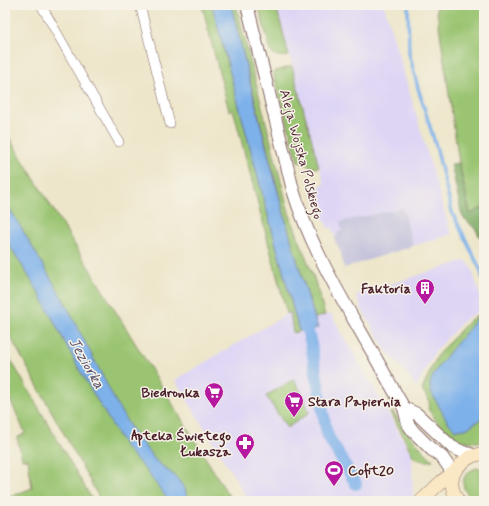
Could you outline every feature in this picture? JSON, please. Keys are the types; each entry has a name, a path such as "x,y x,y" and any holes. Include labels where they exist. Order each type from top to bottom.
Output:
{"main road":[{"path":"421,501 442,481 453,473 460,464 479,455"},
{"path":"453,473 453,492 458,501"}],"street":[{"path":"41,5 119,142"},
{"path":"140,5 170,124"},
{"name":"Aleja Wojska Polskiego","path":"247,5 293,190 307,231 323,264 404,408 408,424 432,450 440,464 442,481"},
{"path":"404,408 417,414 452,447 463,452 479,455"},
{"name":"Aleja Wojska Polskiego","path":"432,450 438,452 446,461 453,473"}],"shaded area":[{"path":"276,5 384,5 452,234 413,246 403,208 341,222 342,231 335,237 331,227 328,229 312,190 324,184"},
{"path":"403,208 413,246 344,268 341,253 335,241 335,237 338,236 337,233 342,231 340,222"},
{"path":"467,261 472,269 480,296 481,310 465,319 435,352 416,387 386,350 361,308 356,295"},
{"name":"Stara Papiernia","path":"290,312 293,333 318,328 315,318 331,314 412,455 413,495 406,501 249,501 175,380"}],"green space":[{"path":"202,5 212,5 299,331 293,333 290,312 287,314 233,109 229,111"},
{"path":"231,5 236,5 289,213 314,278 325,315 315,318 293,248"},
{"path":"258,5 276,5 289,56 275,55 271,52"},
{"path":"436,5 484,5 484,207 470,214 459,163"},
{"path":"292,66 319,167 315,168 298,161 273,72"},
{"path":"5,131 232,501 101,501 5,327"},
{"path":"459,163 470,214 484,207 484,245 476,230 462,216 451,164"},
{"path":"479,315 484,315 484,442 462,441 438,423 428,409 429,401 422,390 439,353 469,321"},
{"path":"5,350 93,501 5,501 5,499 32,488 28,459 22,459 17,438 25,433 5,388"},
{"path":"294,379 304,397 309,413 287,428 266,396"},
{"path":"391,412 393,412 422,449 433,460 423,461 413,456"},
{"path":"478,468 484,470 484,497 477,498 466,492 463,481 465,475"}],"water":[{"path":"212,5 231,5 282,208 318,328 299,331"},
{"name":"Jeziorka","path":"5,201 64,301 120,410 132,430 156,461 176,477 185,489 188,501 169,501 144,468 125,447 80,371 38,291 5,238"},
{"path":"480,316 484,317 484,417 466,429 456,430 445,417 432,394 430,385 442,361"}],"waterway":[{"path":"408,5 409,53 418,88 436,146 452,212 481,271 484,285"},
{"path":"303,315 311,344 328,436 356,484"}],"place":[{"name":"Faktoria","path":"425,305"},
{"name":"Biedronka","path":"214,409"},
{"name":"Stara Papiernia","path":"294,418"},
{"name":"Apteka Świętego Łukasza","path":"245,460"},
{"name":"Cofit20","path":"334,487"}]}
